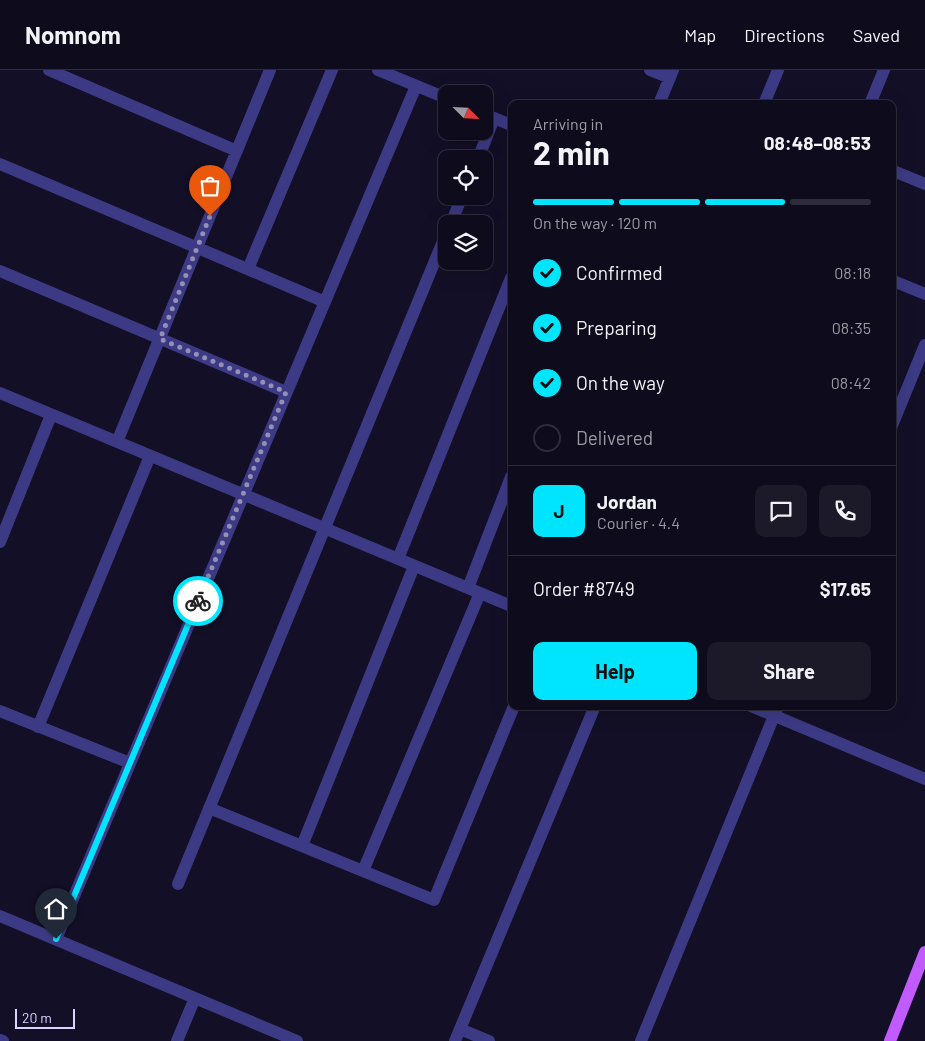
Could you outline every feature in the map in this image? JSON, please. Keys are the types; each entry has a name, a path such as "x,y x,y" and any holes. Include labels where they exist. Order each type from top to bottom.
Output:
{"main road":[{"path":"890,1041 925,952"}],"street":[{"path":"49,70 237,151"},
{"path":"117,442 270,70"},
{"path":"248,269 332,70"},
{"path":"378,70 438,95"},
{"path":"650,70 671,74 661,100"},
{"path":"766,100 778,70"},
{"path":"872,100 884,70"},
{"path":"56,939 416,86"},
{"path":"493,118 508,124"},
{"path":"0,164 325,302"},
{"path":"896,172 925,184"},
{"path":"178,884 438,253"},
{"path":"0,271 286,392"},
{"path":"896,282 925,294"},
{"path":"398,559 508,285"},
{"path":"896,416 925,345"},
{"path":"0,393 508,605"},
{"path":"0,542 51,415"},
{"path":"38,727 150,456"},
{"path":"363,871 474,591 508,486"},
{"path":"302,846 414,566"},
{"path":"209,808 434,900 512,710"},
{"path":"489,1041 458,1035 593,710"},
{"path":"0,711 130,763"},
{"path":"641,1041 776,711 925,779"},
{"path":"0,916 297,1041"},
{"path":"177,1041 195,998"}],"way so far":[{"path":"198,601 286,392 160,339 210,216"}],"route":[{"path":"56,939 198,601"}]}
